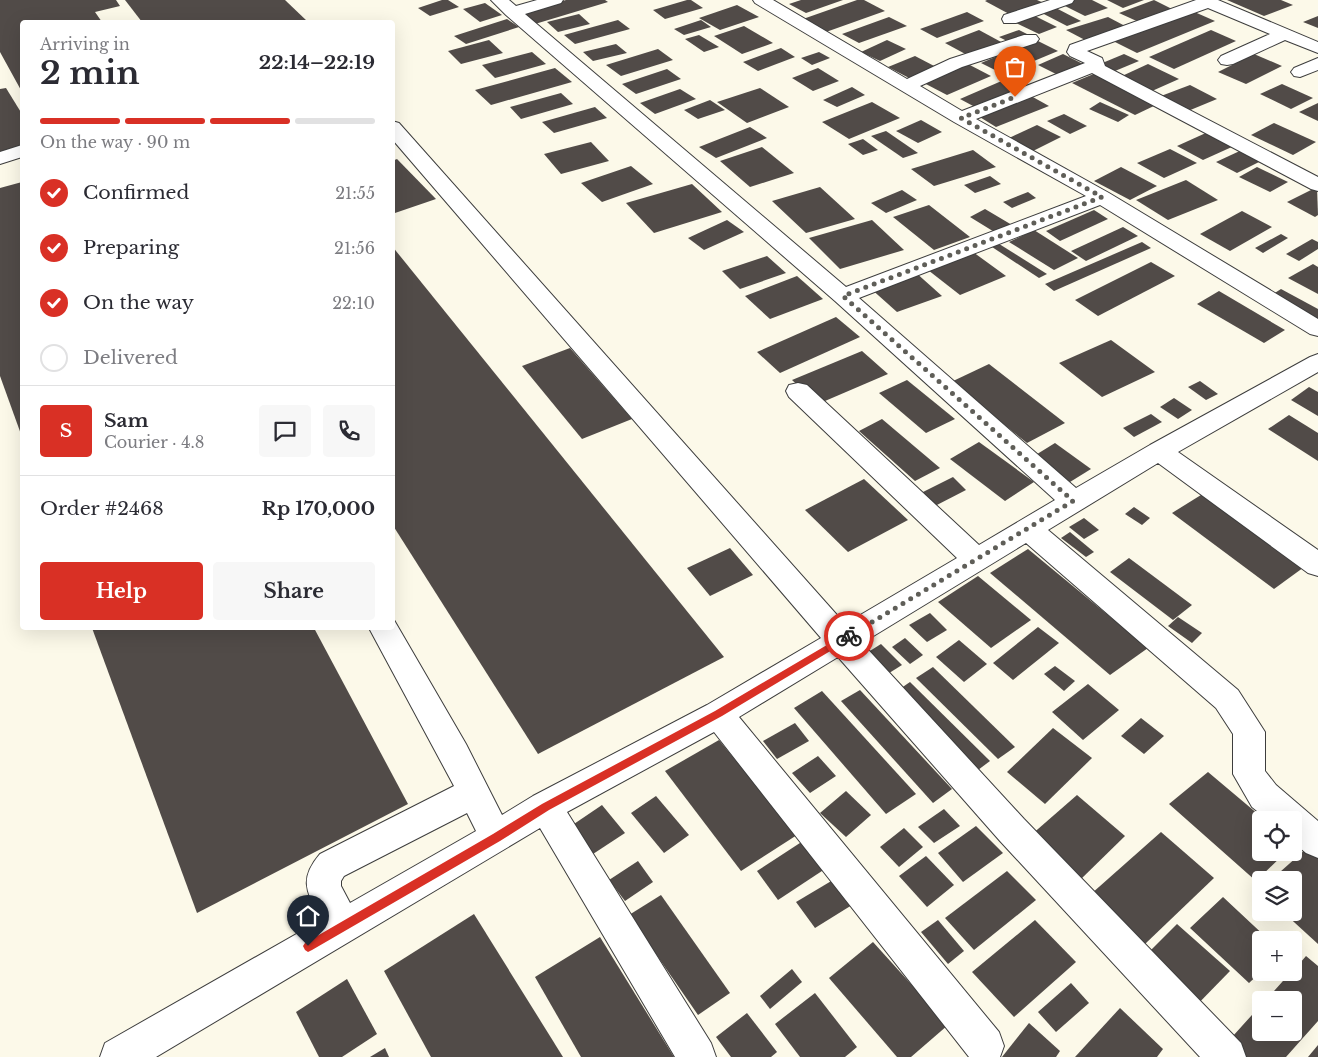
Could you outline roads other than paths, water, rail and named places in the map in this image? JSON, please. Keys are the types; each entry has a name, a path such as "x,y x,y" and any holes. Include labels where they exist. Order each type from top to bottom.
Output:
{"street":[{"path":"506,6 555,0"},
{"path":"760,0 961,118 1102,197 1318,329"},
{"path":"1010,19 1066,0"},
{"path":"961,118 1097,65 1096,62 1075,50 1206,1 1318,48"},
{"path":"506,6 843,296 1073,501"},
{"path":"1227,60 1284,34"},
{"path":"906,86 962,61 1030,39"},
{"path":"1300,72 1318,63"},
{"path":"1094,67 1318,185"},
{"path":"395,129 841,641 1116,944 1226,1057"},
{"path":"0,158 20,152"},
{"path":"843,296 1102,197"},
{"path":"119,1057 496,838 545,807 718,714 1073,501 1318,362"},
{"path":"798,391 977,560"},
{"path":"1159,451 1318,564"},
{"path":"1028,529 1228,699 1249,732 1249,774 1264,796 1281,811"},
{"path":"385,630 455,754 496,838"},
{"path":"718,714 985,1046"},
{"path":"343,926 324,890 323,876 332,865 474,793"},
{"path":"545,807 697,1057"},
{"path":"1302,829 1318,842"}]}
